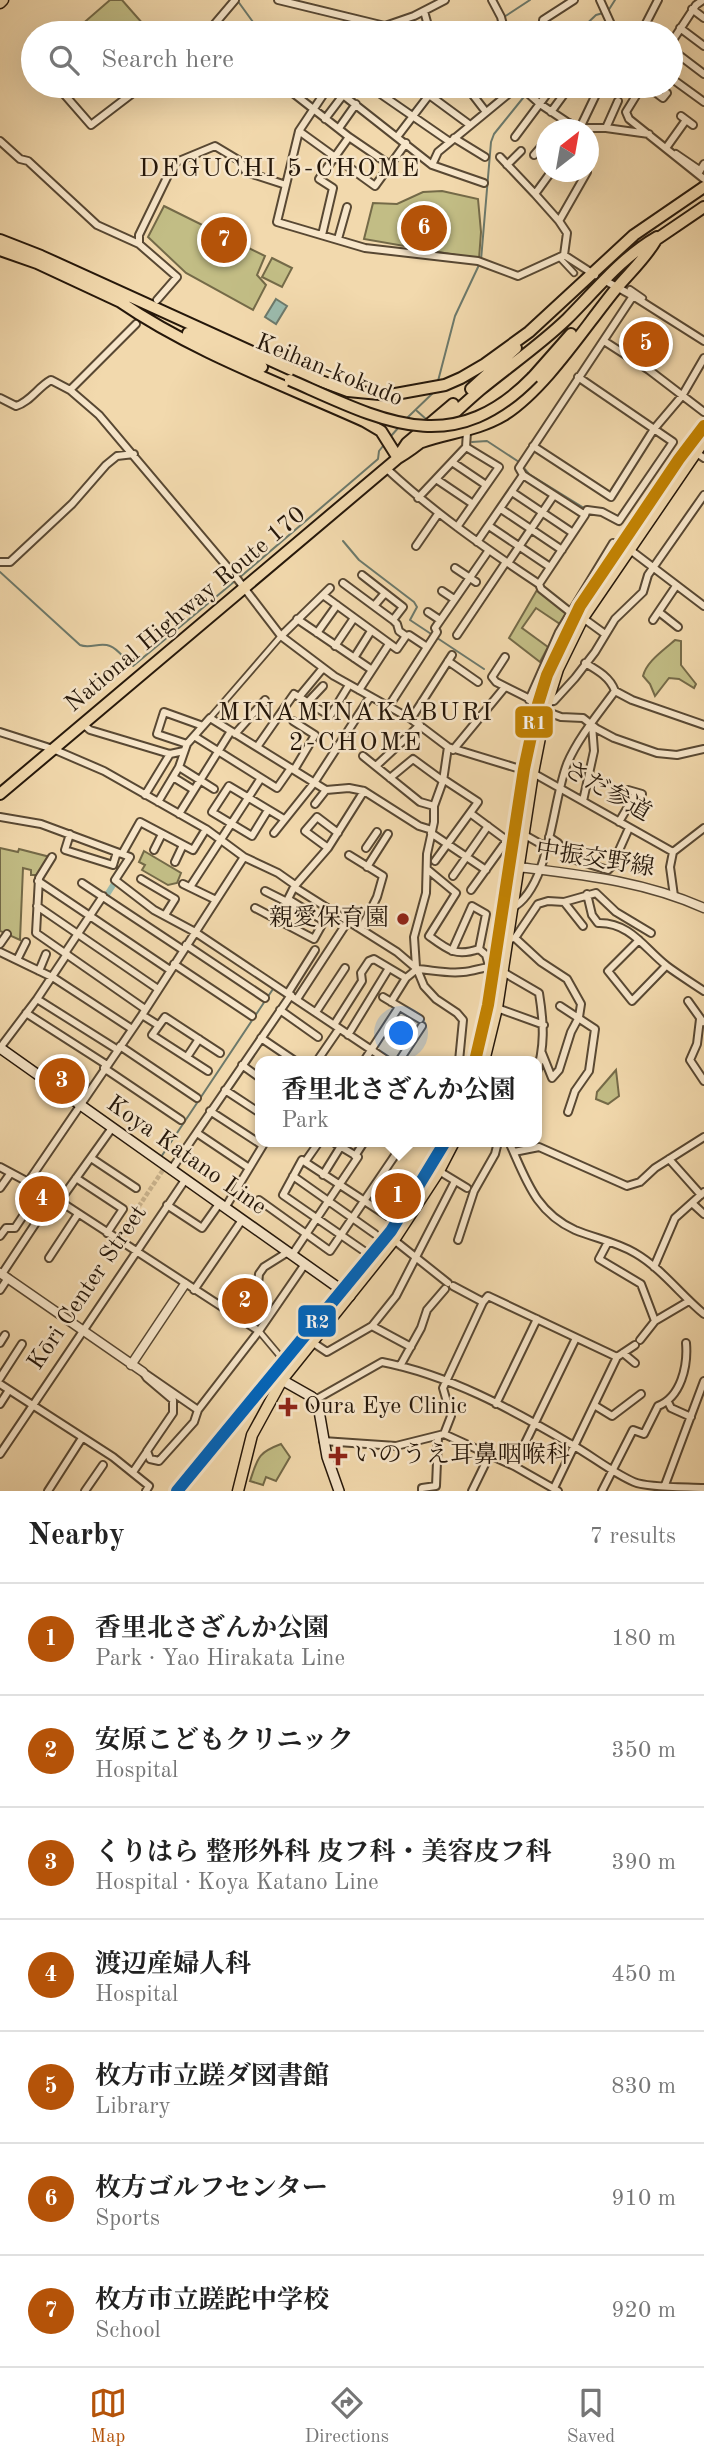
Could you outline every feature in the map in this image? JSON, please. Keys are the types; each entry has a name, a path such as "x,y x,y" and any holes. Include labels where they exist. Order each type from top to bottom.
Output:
{"highway":[{"name":"Keihan-kokudo","path":"0,240 155,303 294,371 348,391 390,395 445,385 485,364 529,332 634,235 704,187"},
{"name":"Keihan-kokudo","path":"0,250 37,263 368,414 395,423 448,425 475,419 509,400 570,335 611,283 657,237 704,206"},
{"path":"420,443 467,432 506,413 537,386 611,283"},
{"name":"National Highway Route 170","path":"0,794 84,724 239,581 420,443 611,283"},
{"path":"119,301 140,321 364,421 381,431 398,458"},
{"name":"National Highway Route 170","path":"398,458 407,443 492,370 529,332"},
{"path":"348,391 365,407 364,421"}],"main road":[{"path":"485,1056 497,1008 497,968 511,939 512,908 533,773 546,707 558,670 583,618 629,549 700,455 704,441"},
{"name":"Koya Katano Line","path":"1,1050 350,1296"},
{"path":"238,1491 252,1435 282,1380 394,1241 451,1147"},
{"path":"282,1380 315,1400 318,1405 323,1441 339,1491"}],"street":[{"path":"219,21 235,0"},
{"path":"278,0 359,21"},
{"path":"315,0 315,9"},
{"path":"398,21 445,0"},
{"path":"492,0 502,21"},
{"path":"543,21 574,0"},
{"path":"600,0 610,21"},
{"path":"647,21 658,0"},
{"path":"683,23 699,1"},
{"path":"692,9 704,18"},
{"path":"424,11 427,21"},
{"path":"683,30 704,46"},
{"path":"683,58 704,74"},
{"path":"683,87 704,102"},
{"path":"67,98 91,125 126,98"},
{"path":"299,98 390,165"},
{"path":"320,98 299,131 277,222 365,248 481,262 518,276 561,256"},
{"path":"326,119 341,98"},
{"path":"347,98 432,165 484,183"},
{"path":"386,98 413,117 485,157"},
{"path":"397,137 426,98"},
{"path":"436,98 470,125"},
{"path":"476,98 486,111"},
{"path":"432,165 438,152 503,98"},
{"path":"535,98 562,119"},
{"path":"515,137 526,130 544,98"},
{"path":"551,111 561,98"},
{"path":"584,119 594,98"},
{"path":"636,98 626,112 629,119 701,171"},
{"path":"658,106 664,98"},
{"path":"606,128 618,101"},
{"path":"338,128 356,104"},
{"path":"666,148 683,118 693,125"},
{"path":"599,128 649,134"},
{"path":"299,131 375,186 406,144"},
{"path":"322,234 333,188 319,179 349,137"},
{"path":"0,141 20,159 28,161 97,225 139,244 177,277 179,280 155,303"},
{"path":"139,244 139,235 174,163 215,146 240,161 246,173 286,185"},
{"path":"507,165 521,151"},
{"path":"676,153 701,171"},
{"path":"500,157 567,233 561,256"},
{"path":"535,194 544,182"},
{"path":"559,221 581,182"},
{"path":"338,239 347,207"},
{"path":"561,256 643,298"},
{"path":"561,256 574,273"},
{"path":"584,515 523,475 519,468 604,341 632,293"},
{"path":"632,293 704,341"},
{"path":"0,398 16,406 24,403 43,384 51,380 70,390 116,348 140,321"},
{"path":"604,341 649,370 704,412"},
{"path":"533,446 611,497 654,429 682,396 704,358"},
{"path":"539,584 587,510 602,512 621,523 673,442 578,377"},
{"name":"さだ参道","path":"70,390 99,415 134,454 281,636 323,668 411,719 451,748 533,773 673,852"},
{"path":"418,498 466,447 467,432"},
{"path":"457,527 499,467 466,447"},
{"path":"0,562 10,562 72,504 117,456 134,454"},
{"path":"452,462 486,485"},
{"path":"386,468 438,514 539,584 541,589 570,612"},
{"path":"477,542 523,475"},
{"path":"436,479 473,504"},
{"path":"512,492 573,533"},
{"path":"456,635 554,495"},
{"path":"546,707 575,678 615,619 643,592 647,578 704,495"},
{"path":"501,509 562,550"},
{"path":"416,546 438,514"},
{"path":"489,526 550,567"},
{"path":"529,700 570,612 612,543"},
{"path":"629,549 704,607"},
{"path":"389,706 435,635 435,628 440,620 454,599 472,580 489,550"},
{"path":"455,568 472,580"},
{"path":"367,576 403,607 393,620"},
{"path":"343,583 393,620 398,631 406,636 410,635 427,647"},
{"path":"653,620 676,586"},
{"path":"158,802 179,766 187,744 281,636 330,588"},
{"path":"442,591 454,599"},
{"path":"374,606 385,593"},
{"path":"323,595 397,649 406,636"},
{"path":"317,633 337,605"},
{"path":"428,612 440,620"},
{"path":"659,612 678,627"},
{"path":"335,646 354,618"},
{"path":"583,618 605,634"},
{"path":"297,619 372,670"},
{"path":"354,658 371,631"},
{"path":"359,690 389,644"},
{"path":"505,657 492,677 561,718 583,718 614,738 657,753 677,755 704,749"},
{"path":"411,719 450,658 478,682"},
{"path":"585,663 613,684 615,691 643,705 704,725"},
{"path":"299,696 323,668"},
{"path":"308,702 323,685"},
{"path":"257,747 294,694 330,716 349,685"},
{"path":"459,1056 463,1020 424,986 417,969 414,937 426,893 427,854 434,806 451,748 505,687"},
{"path":"512,908 518,905 535,883 540,870 568,761 615,691"},
{"path":"274,833 314,783 370,696"},
{"path":"179,814 218,751 265,700"},
{"path":"187,744 157,734 164,712 203,726"},
{"path":"210,718 326,790 349,788 364,792 432,832 486,870"},
{"path":"194,736 277,788 315,735 293,721"},
{"path":"580,799 594,751 592,723"},
{"path":"84,724 90,730 170,754 184,751"},
{"path":"376,766 420,725"},
{"path":"0,732 53,749 104,771 205,829 244,857 278,873 397,952 417,969 462,972 497,968"},
{"path":"145,795 170,754"},
{"path":"363,756 420,802 434,806"},
{"path":"390,778 413,760 478,802 435,861"},
{"path":"179,766 214,789"},
{"path":"173,776 194,790"},
{"path":"216,900 187,886 261,778"},
{"path":"268,810 252,836 212,812 229,786 284,819"},
{"path":"315,804 326,790"},
{"path":"619,822 639,794 628,790"},
{"path":"278,919 295,886 328,848 364,792"},
{"path":"470,813 505,839 505,843 471,890"},
{"path":"0,817 41,824 130,857 115,880 380,1056"},
{"path":"328,848 305,831 317,817 338,833"},
{"path":"70,834 65,850 113,865 140,821 193,850 205,829"},
{"path":"453,876 488,826"},
{"path":"549,838 558,843 569,858 607,875 629,828"},
{"path":"674,896 670,867 673,852 704,828"},
{"path":"154,850 162,834"},
{"path":"367,867 388,834"},
{"path":"523,834 546,848"},
{"path":"366,848 375,835 382,844"},
{"path":"175,862 184,845"},
{"path":"349,855 383,876 377,897 361,929"},
{"path":"52,857 38,881 36,933 158,1025"},
{"path":"29,1182 244,857"},
{"name":"中振交野線","path":"518,867 607,875 653,888 704,908"},
{"path":"427,869 456,894 429,936 461,954 479,949"},
{"path":"141,879 175,899 165,915"},
{"path":"38,881 252,1016"},
{"path":"82,883 265,998"},
{"path":"255,908 314,939 324,921 265,891"},
{"path":"587,894 592,915 598,923 608,923 630,931 666,966 704,992"},
{"path":"542,1053 552,1078 559,1070 571,1032 579,1017 581,1004 571,984 511,939 538,904 548,901 564,902 587,894 600,894 606,905 650,933"},
{"path":"1,1050 103,896"},
{"path":"564,902 583,926"},
{"path":"37,906 158,989"},
{"path":"452,951 472,906 486,914 479,949"},
{"path":"297,999 348,921"},
{"path":"0,944 7,934"},
{"path":"639,940 608,971 632,1002 666,966"},
{"path":"8,967 26,942"},
{"path":"479,949 497,968 539,993 544,1025 541,1056"},
{"path":"171,1170 280,1010 315,950"},
{"path":"0,952 51,977 132,1029"},
{"path":"38,971 46,954"},
{"path":"320,1056 362,981 361,973 369,961 374,959 406,978"},
{"path":"316,1012 345,968"},
{"path":"348,1035 389,968"},
{"path":"391,1002 406,978 417,969"},
{"path":"383,997 421,1023 402,1056"},
{"path":"37,999 197,1098"},
{"path":"688,1001 702,1021 690,1060 704,1081"},
{"path":"559,1006 595,1029 589,1071 575,1091 568,1112"},
{"path":"367,1056 399,1007"},
{"path":"497,1008 544,1025"},
{"path":"280,1010 318,1037"},
{"path":"26,1013 181,1121"},
{"path":"208,1071 152,1035 158,1025 164,1017 220,1052"},
{"path":"261,1038 288,1056"},
{"path":"187,1057 199,1039"},
{"path":"242,1065 255,1074"},
{"path":"225,1090 255,1110"},
{"path":"211,1111 255,1138"},
{"path":"0,1290 3,1275 112,1128"},
{"path":"197,1133 249,1168"},
{"path":"514,1152 539,1147 627,1186 640,1182 655,1168 704,1137"},
{"path":"167,1205 202,1228 222,1206 261,1147"},
{"path":"305,1162 316,1147"},
{"path":"323,1175 340,1147"},
{"path":"248,1322 256,1307 259,1274 264,1267 290,1253 358,1157 342,1147"},
{"path":"355,1156 361,1147"},
{"path":"259,1200 330,1251 400,1147"},
{"path":"458,1240 474,1191 497,1147"},
{"path":"512,1147 531,1190 547,1213 575,1230 634,1252 704,1314"},
{"path":"91,1158 136,1188"},
{"path":"654,1267 675,1218 703,1194 669,1159"},
{"path":"364,1251 283,1195 302,1160 392,1219"},
{"path":"0,1167 41,1189 194,1290 248,1322 290,1369"},
{"path":"439,1171 467,1188"},
{"path":"0,1188 10,1174"},
{"path":"293,1176 375,1234"},
{"path":"76,1178 122,1209 107,1233"},
{"name":"Kōri Center Street","path":"0,1454 185,1180"},
{"path":"312,1342 327,1352 372,1326 396,1296 455,1181"},
{"path":"0,1236 6,1228 15,1228 41,1189"},
{"path":"692,1203 704,1214"},
{"path":"49,1258 78,1214"},
{"path":"194,1290 242,1220"},
{"path":"394,1241 417,1257 449,1286 483,1302"},
{"path":"608,1242 599,1259 641,1284 655,1321"},
{"path":"146,1454 153,1460 163,1458 194,1422 198,1410 305,1264"},
{"path":"3,1275 198,1410"},
{"path":"131,1364 185,1283"},
{"path":"400,1366 421,1328 427,1310 449,1286"},
{"path":"422,1491 422,1488 438,1489 441,1435 451,1416 443,1388 488,1296 635,1363"},
{"path":"323,1441 396,1446 441,1435 490,1454 556,1490 574,1446 620,1355 637,1343 655,1321 689,1301"},
{"path":"496,1404 537,1319"},
{"path":"372,1326 411,1347"},
{"path":"0,1342 5,1335"},
{"path":"514,1466 576,1338"},
{"path":"602,1491 633,1430 644,1434 658,1406 668,1402 683,1375 687,1360 686,1343"},
{"path":"0,1378 22,1344"},
{"path":"315,1400 382,1362 400,1366 425,1372 535,1423 637,1483 704,1488"},
{"path":"133,1472 173,1413 174,1404 170,1395 143,1372"},
{"path":"665,1485 704,1381"},
{"path":"0,1384 133,1472 148,1489"},
{"path":"0,1404 9,1390"},
{"path":"594,1405 612,1416 641,1394"},
{"path":"668,1402 671,1408 691,1417"},
{"path":"48,1491 82,1438"},
{"path":"472,1491 490,1454"},
{"path":"85,1491 103,1465"}],"shaded area":[{"path":"110,0 122,0 140,21 86,21"},
{"path":"442,191 478,199 481,232 479,259 364,239 373,203 397,204 423,192"},
{"path":"164,206 265,256 257,275 266,285 253,310 186,273 148,237"},
{"path":"272,258 292,268 282,287 262,277"},
{"path":"276,299 287,306 276,324 265,317"},
{"path":"537,590 566,613 560,624 536,608 522,628 548,647 540,662 509,638"},
{"path":"675,640 681,641 681,665 696,684 694,688 679,679 669,678 655,696 643,676 652,661"},
{"path":"0,848 18,852 19,849 50,857 39,875 31,875 31,870 23,868 20,940 0,931"},
{"path":"144,851 181,873 177,883 168,885 142,870 145,865 139,862"},
{"path":"616,1070 619,1096 608,1104 596,1099 597,1092"},
{"path":"385,1171 412,1188 402,1205 375,1187"},
{"path":"281,1444 290,1457 276,1481 266,1477 263,1485 250,1481 260,1457 267,1450"}],"waterway":[{"path":"237,0 252,21"},
{"path":"504,17 530,0"},
{"path":"608,11 615,0"},
{"path":"590,21 603,13"},
{"path":"481,260 491,142 494,134 523,98"},
{"path":"438,381 455,316 479,265"},
{"path":"407,418 436,390"},
{"path":"417,411 426,419"},
{"path":"391,436 399,427"},
{"path":"472,442 487,441 519,462"},
{"path":"239,578 378,459 383,446"},
{"path":"523,467 529,474 584,508"},
{"path":"343,541 359,560 414,602 417,607 410,620 484,669"},
{"path":"0,572 80,645 110,646 133,666 235,581"},
{"path":"103,901 115,882"},
{"path":"161,1157 273,989"}],"tunnel":[{"path":"574,273 600,281"},
{"path":"117,1239 165,1167"}],"transit line":[{"name":"R1","path":"476,1056 488,1005 524,769 547,675 580,606 704,426"},
{"name":"R2","path":"177,1491 391,1231 442,1147"}],"place":[{"name":"枚方ゴルフセンター","path":"424,228"},
{"name":"枚方市立蹉跎中学校","path":"224,240"},
{"name":"枚方市立蹉ダ図書館","path":"646,344"},
{"name":"親愛保育園","path":"403,919"},
{"name":"くりはら 整形外科 皮フ科・美容皮フ科","path":"62,1081"},
{"name":"香里北さざんか公園","path":"398,1196"},
{"name":"渡辺産婦人科","path":"42,1199"},
{"name":"安原こどもクリニック","path":"245,1301"},
{"name":"Oura Eye Clinic","path":"288,1407"},
{"name":"いのうえ耳鼻咽喉科","path":"338,1456"}],"district":[{"name":"DEGUCHI 5-CHOME","path":"280,169"},
{"name":"MINAMINAKABURI 2-CHOME","path":"356,728"}]}
